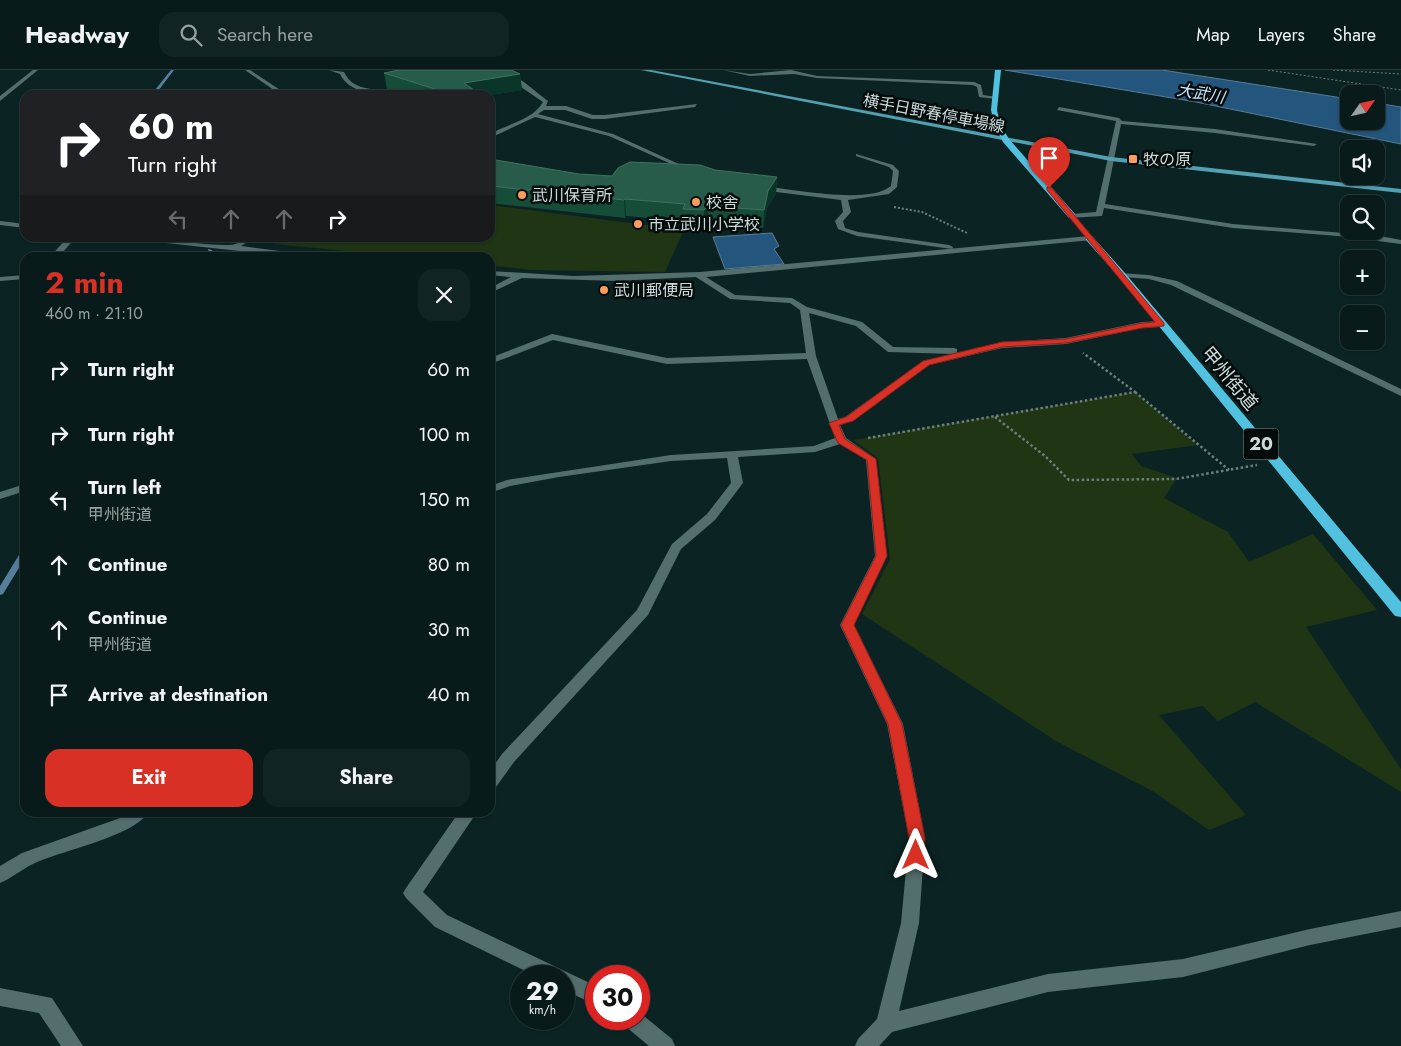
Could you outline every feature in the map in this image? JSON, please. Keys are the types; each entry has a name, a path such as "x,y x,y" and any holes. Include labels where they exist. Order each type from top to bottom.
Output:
{"highway":[{"path":"998,70 994,110 997,124 1006,140 1077,223"},
{"name":"甲州街道","path":"1089,238 1122,275 1274,461 1401,612"}],"main road":[{"name":"横手日野春停車場線","path":"643,70 1111,159 1401,192"}],"street":[{"path":"0,99 36,70"},
{"path":"247,70 277,90"},
{"path":"331,70 342,73 346,82 354,88 364,90"},
{"path":"498,70 546,102 544,108"},
{"path":"725,70 750,75 795,73"},
{"path":"784,70 817,77 962,82 979,86 981,96 995,97"},
{"path":"495,133 534,115 544,108 566,108 592,117 605,117 695,105"},
{"path":"1059,109 1119,120 1118,122 1215,131 1314,144"},
{"path":"534,115 612,135 696,176 686,177"},
{"path":"1089,238 1077,223 1099,214 1118,122"},
{"path":"846,198 888,193 894,187 896,171 891,166 858,154"},
{"path":"753,187 844,198 847,212 839,221 842,229 857,234 972,250"},
{"path":"1101,206 1135,209 1232,226 1401,240"},
{"path":"0,223 20,225"},
{"path":"495,273 520,276 590,278 699,276 1089,238"},
{"path":"58,252 67,242"},
{"path":"181,242 270,252"},
{"path":"234,247 243,242"},
{"path":"1122,275 1149,277 1174,283 1400,392"},
{"path":"495,288 520,276"},
{"path":"699,276 733,297 792,301 804,309 859,324 891,350 972,351"},
{"path":"0,279 20,277"},
{"path":"804,309 811,356 841,440 872,459 881,556 847,625 895,724 917,838 910,923 886,1024 865,1046"},
{"path":"834,423 849,419 926,363 1002,345 1066,341 1161,324"},
{"path":"495,359 552,337 667,360 811,356"},
{"path":"495,488 507,483 568,472 671,458 815,449 841,440"},
{"path":"495,776 508,758 643,612 676,547 711,517 737,483 732,454"},
{"path":"0,496 20,490"},
{"path":"0,875 28,858 126,823 134,817"},
{"path":"465,817 412,893 441,921 533,965"},
{"path":"886,1024 1048,983 1183,968 1310,937 1401,919"},
{"path":"0,997 44,1005 73,1046"},
{"path":"646,1030 666,1046"}],"path":[{"path":"1268,70 1401,90"},
{"path":"1332,70 1401,74"},
{"path":"893,207 931,215 956,228 1005,246"},
{"path":"1066,341 1135,392 1229,470"},
{"path":"841,440 853,440 1135,392"},
{"path":"995,416 1044,456 1069,480 1176,480 1274,461"}],"green space":[{"path":"495,206 684,230 665,272 531,270 495,266 495,252 358,252 274,244 277,242 495,242"},
{"path":"1135,392 1198,445 1132,454 1141,466 1177,478 1164,498 1228,532 1249,562 1313,534 1377,610 1306,627 1401,769 1401,792 1255,702 1218,721 1203,706 1159,715 1246,815 1209,830 1154,792 1056,741 862,614 890,559 878,458 853,440"}],"water":[{"name":"大武川","path":"1005,70 1162,70 1340,98 1340,130 1385,130 1385,104 1401,107 1401,144 1385,140 1196,102"},
{"path":"772,233 779,246 774,249 784,264 725,269 713,237"}],"building":[{"path":"399,70 511,70 520,74 464,83 474,90 438,90 384,73"},
{"path":"495,160 579,174 612,176 618,168 630,162 700,165 715,170 777,177 768,191 764,210 708,206 704,210 683,209 685,204 624,200 495,187"}],"waterway":[{"path":"157,90 173,70"},
{"path":"0,592 20,560"}],"place":[{"name":"牧の原","path":"1133,159"},
{"name":"武川保育所","path":"522,195"},
{"name":"校舎","path":"696,202"},
{"name":"市立武川小学校","path":"638,224"},
{"name":"武川郵便局","path":"604,290"}],"route":[{"path":"916,855 917,838 895,724 847,625 881,556 872,459 841,440 834,423 849,419 890,387 926,363 1002,345 1066,341 1161,324 1049,188"}]}
